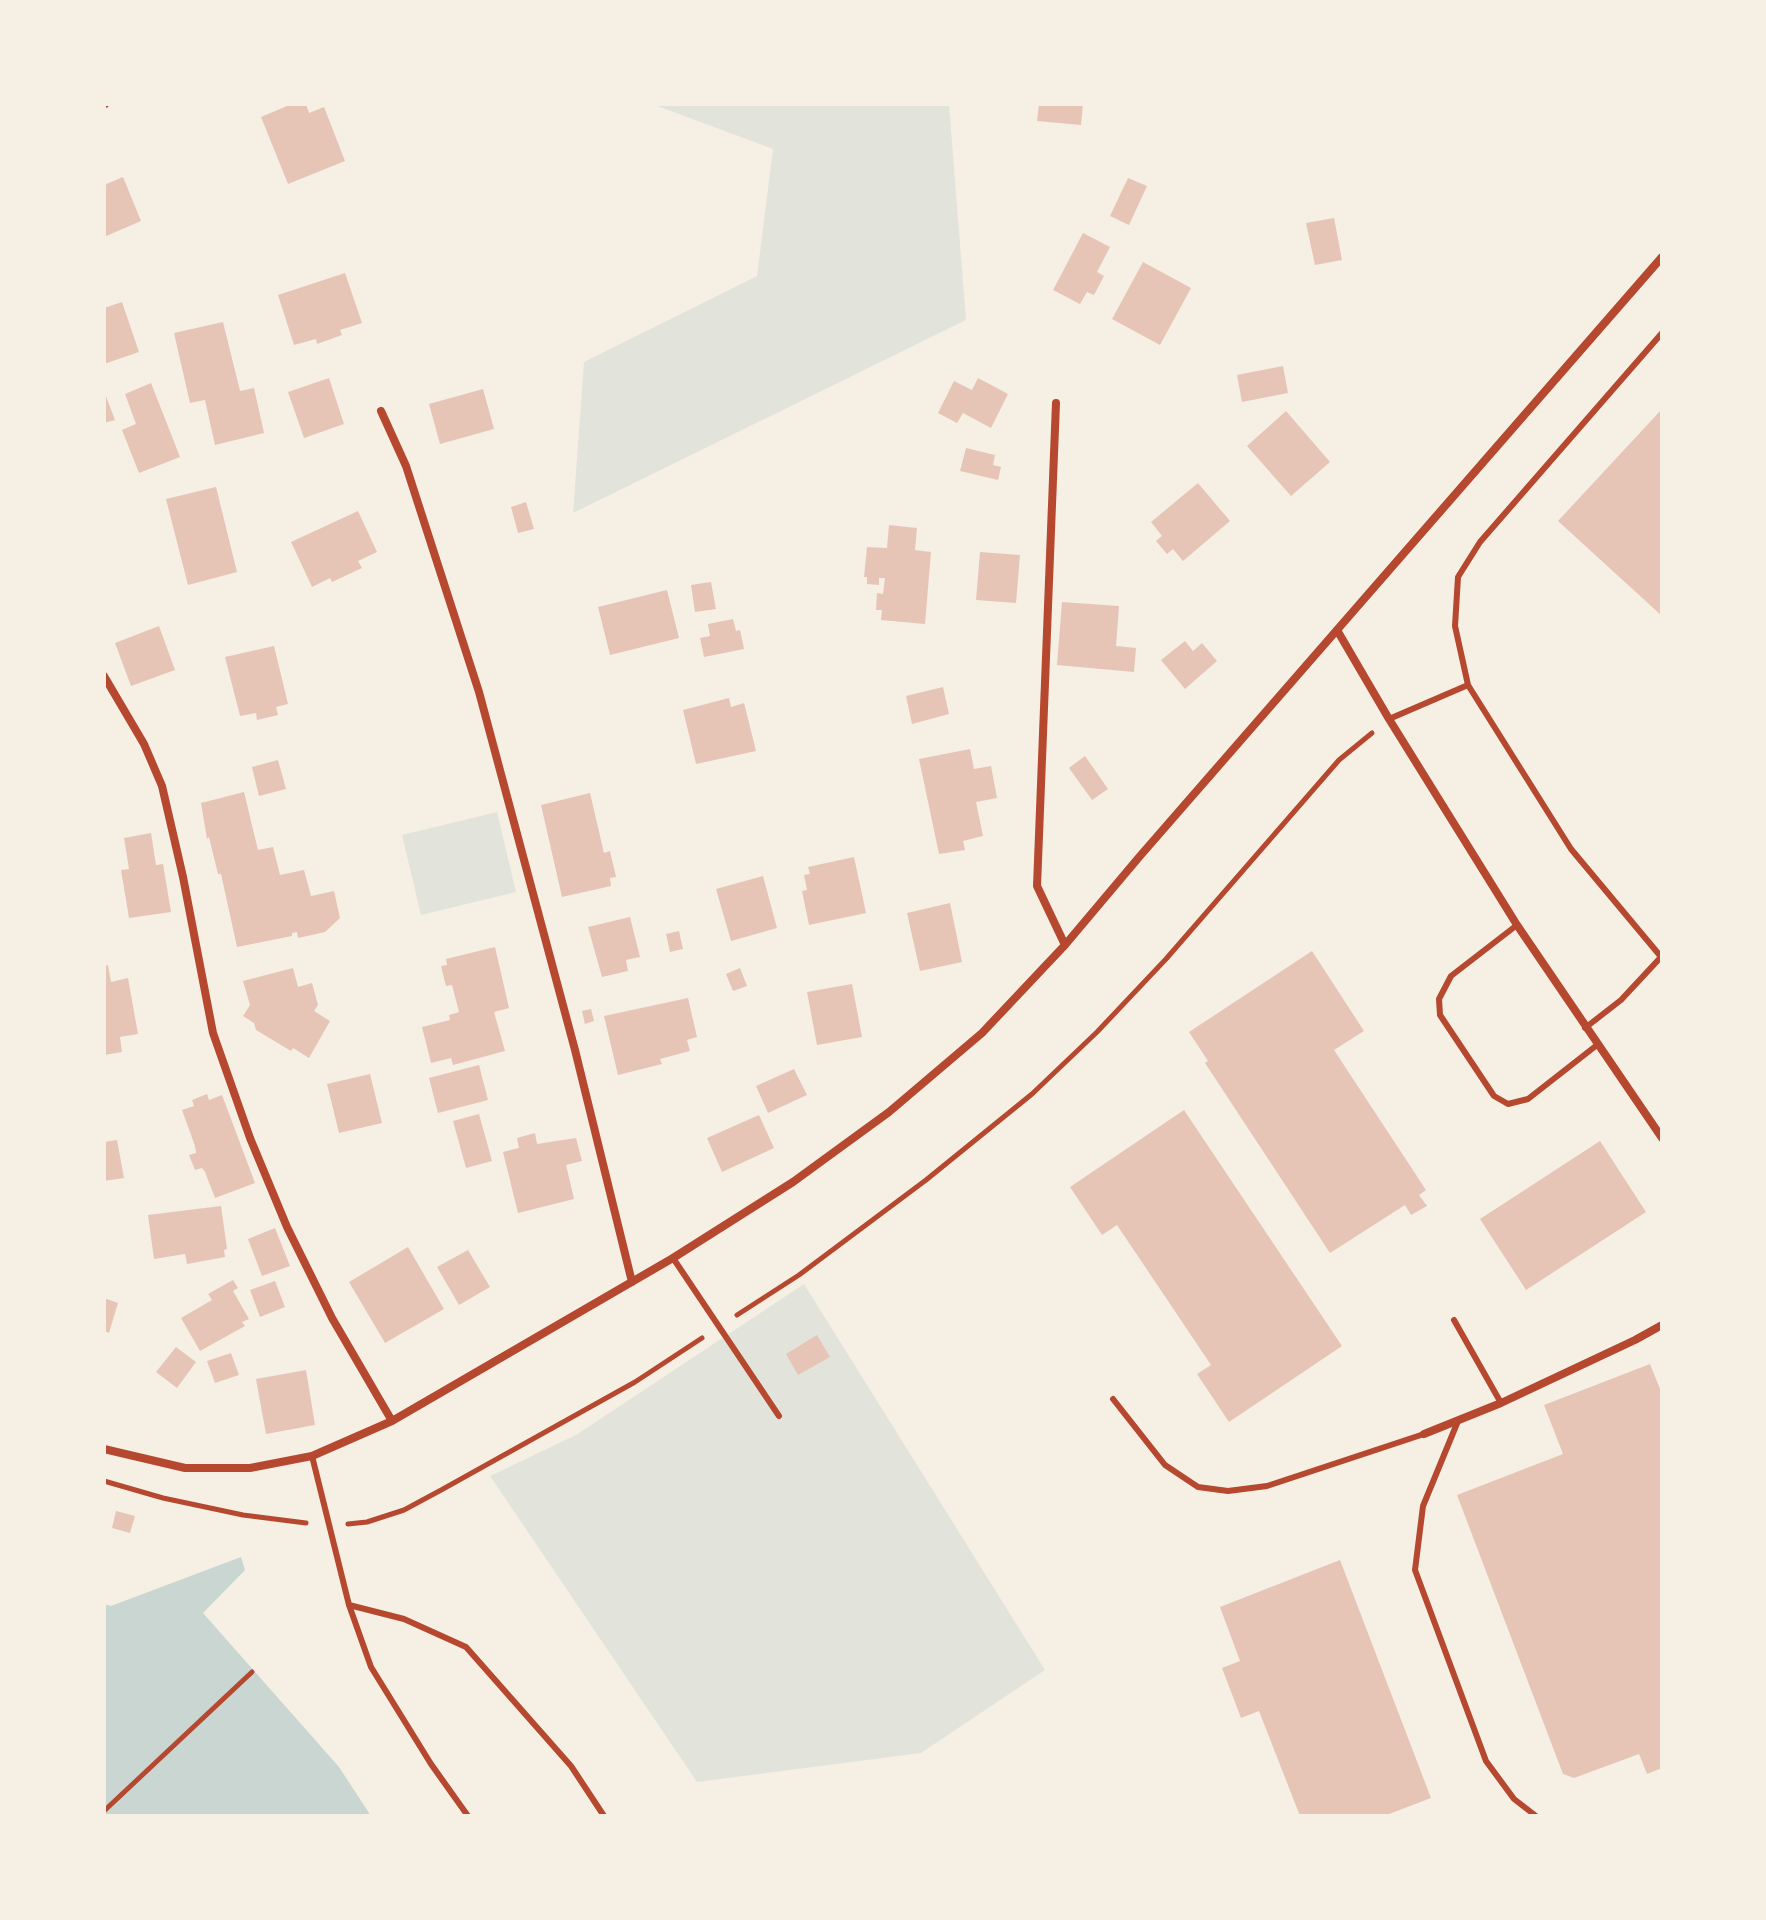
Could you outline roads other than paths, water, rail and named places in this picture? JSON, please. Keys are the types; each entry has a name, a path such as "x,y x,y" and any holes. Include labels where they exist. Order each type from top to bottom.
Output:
{"street":[{"path":"104,1449 185,1468 250,1468 312,1456 392,1421 673,1258 793,1182 889,1112 982,1033 1065,945 1662,257"},
{"path":"1056,403 1037,886 1065,945"},
{"path":"381,411 406,466 479,692 575,1050 632,1282"},
{"path":"1337,630 1517,925 1662,1138"},
{"path":"104,676 144,744 162,786 213,1033 250,1138 287,1227 332,1318 392,1421"},
{"path":"1424,1434 1501,1403 1662,1325"}],"lane":[{"path":"1585,1028 1621,1000 1662,957 1571,849 1468,685 1455,626 1458,577 1480,542 1662,333"},
{"path":"1389,719 1468,685"},
{"path":"1517,925 1451,976 1439,999 1440,1015 1494,1096 1508,1104 1528,1099 1597,1045"},
{"path":"673,1258 779,1416"},
{"path":"1454,1320 1501,1403"},
{"path":"1113,1399 1165,1465 1198,1487 1228,1491 1267,1486 1424,1434"},
{"path":"1458,1421 1423,1506 1415,1570 1486,1761 1514,1799 1536,1816"},
{"path":"312,1456 349,1605 371,1667 431,1764 468,1816"},
{"path":"349,1605 404,1619 466,1647 571,1766 604,1816"}]}
